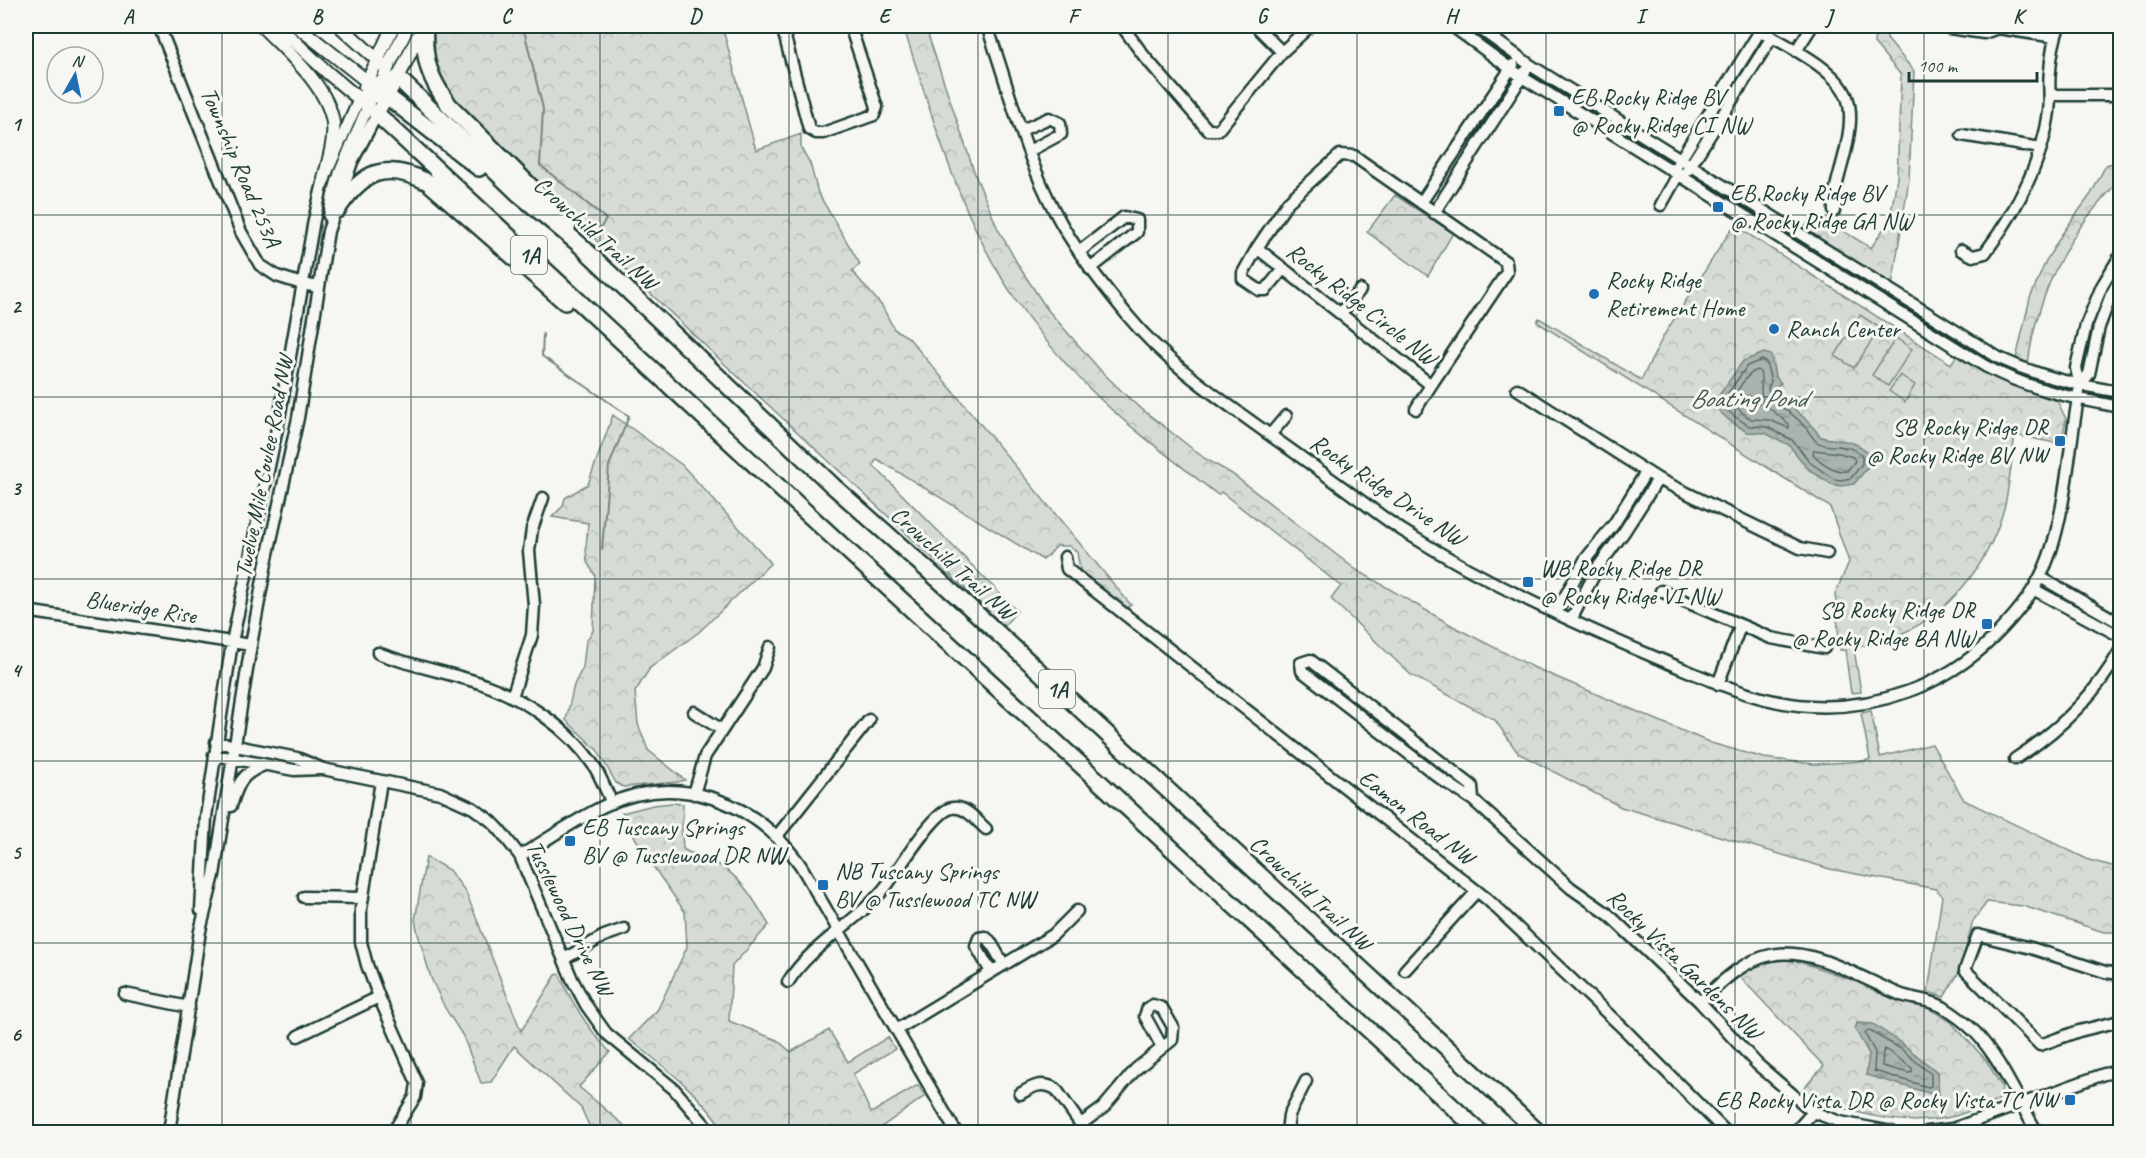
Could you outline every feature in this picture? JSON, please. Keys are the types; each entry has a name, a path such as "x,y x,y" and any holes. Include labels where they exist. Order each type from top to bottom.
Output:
{"highway":[{"path":"424,26 424,56 436,88 475,132 562,218 579,244"},
{"name":"Crowchild Trail NW","path":"388,70 519,194 579,244 832,485 975,613 1538,1132"},
{"path":"374,95 489,176 519,194"},
{"name":"1A","path":"374,95 680,397 1480,1132"},
{"path":"337,210 354,187 372,174 395,171 411,174 428,182 663,388 680,397"}],"main road":[{"path":"262,26 302,66 324,97 329,109 333,125 324,179"},
{"name":"1A","path":"278,26 328,73 374,95"},
{"path":"297,26 374,95"},
{"name":"Crowchild Trail NW","path":"340,26 388,70"},
{"name":"Twelve Mile Coulee Road NW","path":"374,95 388,70 393,26"},
{"path":"388,70 408,26"},
{"name":"Twelve Mile Coulee Road NW","path":"374,95 388,70 424,26"}],"street":[{"name":"Township Road 253A","path":"159,26 241,232 260,266 277,276 319,287"},
{"path":"782,26 809,129 816,133 823,133 874,115 877,107 850,26"},
{"name":"Rocky Ridge Drive NW","path":"987,26 1029,151 1054,210 1090,269 1130,320 1162,354 1204,388 1408,534 1556,614 1718,684 1761,699 1810,706 1858,705 1891,697 1937,679 1977,652 2006,625 2040,578 2051,549 2078,399 2080,385 2076,368 2082,339 2091,311 2109,274 2121,256"},
{"path":"1122,26 1144,56 1209,130 1218,130 1282,52 1310,26"},
{"path":"1256,26 1282,52"},
{"path":"1452,26 1522,77 1985,366 2036,388 2121,407"},
{"path":"1476,26 1530,65 2000,358 2028,372 2121,392"},
{"path":"1796,51 1812,26"},
{"path":"1944,26 1984,33 1997,27 2057,31 2049,72 2049,113 2031,180 1985,254 1973,256 1961,250"},
{"path":"1661,205 1679,173 1680,159 1757,28 1824,70 1839,83 1847,98 1850,127 1834,193 1834,210"},
{"path":"1679,173 1691,166 1772,37"},
{"path":"1421,203 1518,57"},
{"path":"1434,213 1530,65"},
{"name":"Twelve Mile Coulee Road NW","path":"200,931 201,873 206,817 232,642 279,419 319,196 324,179 374,95"},
{"name":"Twelve Mile Coulee Road NW","path":"169,1132 200,931 214,875 250,645 298,418 328,231 374,95"},
{"path":"328,231 333,195 340,172 374,95"},
{"path":"2050,95 2121,95"},
{"path":"1022,130 1049,118 1060,123 1060,134 1029,151"},
{"path":"1962,135 2041,148"},
{"name":"Rocky Ridge Circle NW","path":"1341,155 1354,156 1421,203 1506,262 1507,272 1431,385 1257,248 1287,201 1341,155"},
{"path":"1079,252 1124,217 1137,220 1137,232 1090,269"},
{"path":"1257,248 1243,273 1243,279 1259,290 1266,290 1282,268"},
{"path":"2109,274 2120,279"},
{"name":"Rocky Ridge Drive NW","path":"2080,385 2089,374 2099,327 2120,279"},
{"path":"1341,313 1360,290"},
{"path":"1416,409 1431,385"},
{"path":"1517,388 1652,475 1800,548 1827,553"},
{"name":"Rocky Ridge Drive NW","path":"1270,435 1286,416"},
{"path":"1556,614 1595,544 1614,525 1652,475"},
{"path":"1571,620 1598,567 1624,532 1652,475"},
{"path":"512,697 532,635 534,605 529,551 532,529 543,498"},
{"path":"1614,525 1624,532"},
{"name":"Eamon Road NW","path":"1065,557 1067,569 1478,891 1626,1031 1726,1132"},
{"path":"1585,560 1598,567"},
{"path":"2040,578 2121,623"},
{"path":"2033,589 2121,636"},
{"path":"1661,591 1740,627 1771,638 1824,648"},
{"path":"2078,613 2084,603"},
{"name":"Blueridge Rise","path":"26,611 250,645"},
{"path":"1718,684 1740,627"},
{"path":"694,794 705,756 763,668 770,647"},
{"path":"2015,759 2044,739 2071,715 2104,677 2121,651"},
{"path":"378,653 407,664 482,684 512,697 546,718 575,742 595,767 612,803"},
{"name":"Rocky Vista Gardens NW","path":"1473,800 1472,786 1310,660 1301,663 1302,671 1444,782 1473,800 1571,888 1608,914 1700,1002 1757,1064 1813,1112"},
{"path":"694,712 722,730"},
{"path":"777,836 869,720"},
{"name":"Tusslewood Drive NW","path":"216,742 297,758 323,769 426,789 457,799 473,808 499,829 520,856 583,1000 606,1033 674,1089 711,1132"},
{"name":"Tusslewood Drive NW","path":"214,755 294,770 323,769"},
{"path":"220,835 244,775 266,764"},
{"path":"381,781 360,921 361,942 367,965 417,1083 415,1097 393,1132"},
{"path":"520,856 592,812 641,794 656,792 694,794 724,802 742,810 777,836 801,866 956,1132"},
{"path":"788,981 798,965 875,900 911,848 944,811 952,808 962,809 986,829"},
{"path":"1405,970 1478,891"},
{"path":"304,897 363,898"},
{"path":"896,1030 1061,929 1077,911"},
{"path":"564,959 604,936 624,929"},
{"path":"2121,974 2105,972 2031,948 1978,935 1965,970 2040,1045 2079,1031 2121,1021"},
{"path":"991,972 976,946 979,938 988,939 1004,965"},
{"path":"1700,1002 1731,973 1749,962 1772,955 1794,954 1817,959 1902,995 1928,1001 1947,1011 1974,1031 1994,1055 2037,1132"},
{"path":"125,994 189,1007"},
{"path":"297,1036 379,997"},
{"path":"1020,1094 1034,1086 1050,1086 1061,1094 1084,1128 1136,1069 1162,1047"},
{"path":"1927,1132 1952,1129 2104,1074 2121,1071"},
{"path":"1287,1132 1290,1115 1306,1081"},
{"path":"1795,1132 1813,1112 1848,1124 1892,1132"}],"green space":[{"path":"435,26 722,26 756,150 801,134 801,148 810,163 818,193 860,264 852,271 882,306 894,329 908,337 1131,605 1125,609 1081,575 1077,552 1069,546 1057,546 1043,560 877,459 873,465 1017,611 1004,626 681,322 454,98 444,86 437,72 432,49"},
{"path":"903,26 925,26 976,177 998,229 1047,309 1101,371 1133,402 1204,458 1232,474 1355,569 1458,629 1535,668 1711,743 1764,758 1814,764 1865,761 1870,759 1861,713 1871,711 1880,757 1932,744 1964,800 2089,860 2120,868 2120,932 2104,932 2023,906 1987,902 1973,921 1960,971 1944,997 1928,992 1942,896 1936,889 1830,869 1621,807 1518,753 1495,720 1411,675 1331,599 1341,586 1221,492 1218,495 1135,430 1071,370 1040,333 999,274 977,232 955,182"},
{"path":"1876,26 1889,26 1887,39 1914,71 1909,179 1892,286 1803,230 1814,213 1871,248 1890,219 1897,178 1901,75 1874,43"},
{"path":"2120,161 2120,179 2087,218 2056,269 2035,326 2028,365 2016,359 2030,298 2046,261 2091,194 2106,165"},
{"path":"1395,195 1453,233 1428,276 1367,232"},
{"path":"1734,225 1951,364 1957,355 2006,380 2057,400 2066,419 2061,444 2015,435 2003,512 1987,550 1964,586 1934,615 1917,626 1898,635 1854,649 1861,692 1851,693 1845,650 1840,650 1835,594 1849,562 1830,507 1537,322 1539,318 1641,380 1664,335"},
{"path":"1860,315 1880,328 1854,368 1835,356"},
{"path":"1896,338 1912,349 1888,386 1872,375"},
{"path":"1900,375 1915,385 1905,402 1889,391"},
{"path":"613,415 682,465 771,563 699,632 650,668 635,692 638,724 648,750 685,780 677,782 623,787 616,783 597,750 566,720 574,685 583,667 586,641 593,631 595,575 587,562 588,523 552,517 563,506 565,498 588,484"},
{"path":"672,803 683,804 683,849 728,871 745,888 769,925 732,966 729,1021 777,1040 791,1052 829,1030 848,1062 888,1037 895,1049 853,1074 871,1113 918,1085 925,1096 876,1132 725,1132 693,1092 629,1039 658,1009 687,947 685,912 643,852 622,813"},
{"path":"426,857 449,870 466,892 521,1031 556,975 559,974 581,1015 610,1052 579,1087 632,1132 592,1132 581,1108 514,1046 491,1082 481,1083 463,1036 445,1008 431,978 418,934 415,920"},
{"path":"1785,960 1801,962 1855,981 1895,1000 1923,1005 1950,1021 1986,1060 2002,1087 2000,1098 1995,1102 1955,1116 1915,1121 1895,1120 1857,1112 1801,1091 1824,1066 1739,976 1761,965"}],"water":[{"name":"Boating Pond","path":"1764,353 1771,355 1775,376 1781,383 1774,388 1774,397 1794,409 1821,437 1852,443 1869,453 1868,467 1854,484 1841,486 1831,484 1808,469 1789,445 1765,433 1747,432 1719,411 1717,398 1743,361"},
{"path":"1857,1023 1873,1024 1937,1072 1939,1096 1866,1075 1869,1054 1855,1029"}],"waterway":[{"path":"523,26 543,109 540,165 606,219 597,234"},
{"path":"543,334 542,356 629,416 609,466 602,549"}],"place":[{"name":"EB Rocky Ridge BV @ Rocky Ridge CI NW","path":"1559,111"},
{"name":"EB Rocky Ridge BV @ Rocky Ridge GA NW","path":"1718,207"},
{"name":"Rocky Ridge Retirement Home","path":"1594,294"},
{"name":"Ranch Center","path":"1774,329"},
{"name":"SB Rocky Ridge DR @ Rocky Ridge BV NW","path":"2060,441"},
{"name":"WB Rocky Ridge DR @ Rocky Ridge VI NW","path":"1528,582"},
{"name":"SB Rocky Ridge DR @ Rocky Ridge BA NW","path":"1987,624"},
{"name":"EB Tuscany Springs BV @ Tusslewood DR NW","path":"570,841"},
{"name":"NB Tuscany Springs BV @ Tusslewood TC NW","path":"823,885"},
{"name":"EB Rocky Vista DR @ Rocky Vista TC NW","path":"2070,1100"}]}
